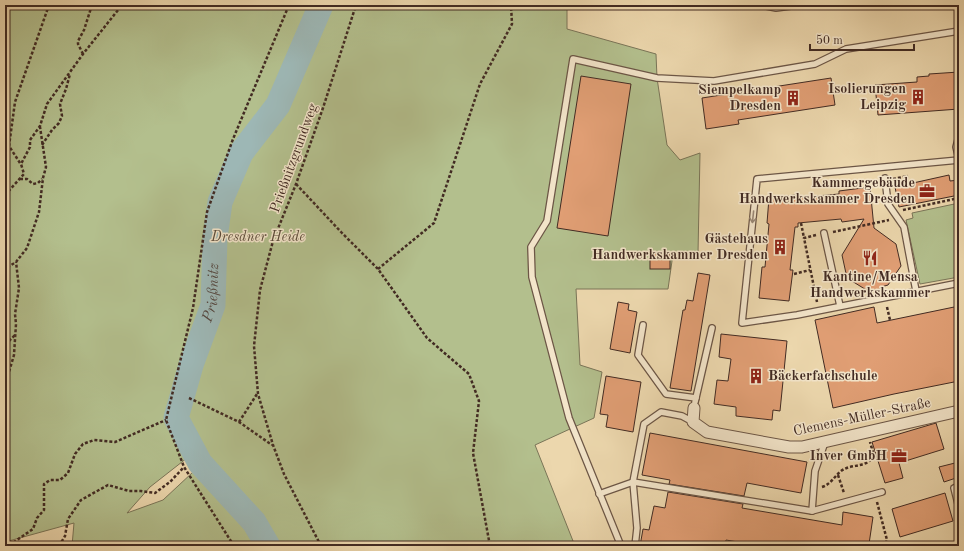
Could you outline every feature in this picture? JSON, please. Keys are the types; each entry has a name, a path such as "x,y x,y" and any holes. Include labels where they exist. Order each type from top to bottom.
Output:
{"street":[{"path":"693,422 695,403"},
{"name":"Clemens-Müller-Straße","path":"693,422 707,432 789,447 802,447 959,412"}],"lane":[{"path":"761,5 776,8 798,5"},
{"path":"621,546 569,418 532,277 531,248 547,221 572,59 657,78 714,81 815,64 846,49 959,31"},
{"path":"959,136 956,147 959,159 757,178 742,323 796,315 959,283"},
{"path":"885,178 888,204 904,227 916,291"},
{"path":"824,233 840,306"},
{"path":"643,325 638,355 666,394 695,403 712,328"},
{"path":"635,546 637,528 633,482 644,424 660,412 682,416 693,422"},
{"path":"812,510 815,471 825,442"},
{"path":"599,494 633,482 812,510 882,492"},
{"path":"959,486 954,488 959,508"}],"path":[{"path":"5,195 24,174 9,146 15,102 49,5"},
{"path":"83,54 78,44 78,40 84,30 92,5"},
{"path":"20,164 30,147 30,140 40,126 47,104 83,54 122,5"},
{"path":"234,546 184,467 166,420 193,308 206,212 233,139 289,5"},
{"name":"Prießnitzgrundweg","path":"321,546 284,474 273,445 258,394 254,346 260,290 273,241 296,184 323,108 356,5"},
{"path":"378,269 434,223 480,84 512,24 511,5"},
{"path":"42,145 52,130 59,123 62,116 60,104 66,90 70,72"},
{"path":"5,272 8,267 16,262 27,248 39,212 43,178 46,167 40,126"},
{"path":"20,179 27,179 33,184 38,183 43,178"},
{"path":"296,184 378,269 427,338 469,374 479,401 473,453 490,546"},
{"path":"804,238 893,220 894,212 959,198"},
{"path":"802,223 819,310"},
{"path":"5,400 6,382 14,355 15,314 19,288 16,262"},
{"path":"794,274 810,270"},
{"path":"885,298 890,320"},
{"path":"5,342 11,340 15,334"},
{"path":"239,422 258,394"},
{"path":"189,398 239,422 273,445"},
{"path":"5,410 5,439"},
{"path":"10,546 33,529 37,518 44,510 44,484 50,480 60,480 68,473 75,454 83,444 94,440 115,442 166,420"},
{"path":"814,491 829,484 842,471 869,462 874,456 867,432"},
{"path":"59,546 65,536 68,519 81,500 108,484 129,491 155,493 170,482 184,467"},
{"path":"838,474 847,502"},
{"path":"875,494 887,540 885,546"}],"green space":[{"name":"Dresdner Heide","path":"8,5 567,5 567,29 656,54 657,78 667,145 680,160 700,153 698,253 673,254 668,289 576,289 580,365 602,372 594,418 535,445 575,546 72,546 74,523 5,542 5,10","holes":["187,458 193,472 163,500 127,513 150,487"]},
{"path":"959,203 959,277 920,284 906,220 913,218 912,213"}],"building":[{"name":"Isolierungen Leipzig","path":"959,72 959,109 878,115 875,85 917,82 917,77 929,76 929,74"},
{"path":"581,76 631,84 608,236 557,228"},
{"name":"Siempelkamp Dresden","path":"831,78 835,105 738,120 739,124 706,129 702,98"},
{"name":"Kammergebäude Handwerkskammer Dresden","path":"949,175 950,181 959,180 959,195 899,207 895,187"},
{"name":"Gästehaus Handwerkskammer Dresden","path":"870,187 874,228 896,244 901,266 888,285 881,287 881,289 868,291 847,278 842,255 864,219 842,222 841,219 798,223 798,227 795,227 790,270 793,270 789,301 759,298 762,267 765,267 769,224 767,223 769,198 795,195 795,198 839,194 839,191"},
{"path":"650,253 670,253 670,269 650,269"},
{"path":"698,273 710,275 691,391 670,388 683,310 685,310 687,300 693,301"},
{"path":"618,302 629,304 628,310 637,312 630,353 610,349"},
{"path":"959,306 959,381 833,408 815,320 874,307 877,323"},
{"name":"Bäckerfachschule","path":"721,334 787,341 780,411 773,410 772,420 736,416 736,407 714,404 717,380 728,381 731,359 719,357"},
{"path":"606,376 641,382 633,432 606,427 608,415 600,414"},
{"name":"Inver GmbH","path":"936,423 944,449 899,463 903,478 885,483 872,442"},
{"path":"650,433 807,462 801,493 747,483 744,496 669,484 670,480 642,475"},
{"path":"959,462 959,477 944,482 939,467"},
{"path":"668,492 743,504 742,508 842,525 843,512 873,517 869,544 854,542 854,546 762,546 726,540 725,546 640,546 643,529 649,530 654,506 665,508"},
{"path":"945,493 953,521 900,537 892,509"}],"waterway":[{"name":"Prießnitz","path":"268,546 254,522 200,463 176,418 191,365 213,305 215,238 220,202 241,153 278,105 321,5"}],"place":[{"name":"Isolierungen Leipzig","path":"918,97"},
{"name":"Siempelkamp Dresden","path":"793,98"},
{"name":"Kammergebäude Handwerkskammer Dresden","path":"927,191"},
{"name":"Gästehaus Handwerkskammer Dresden","path":"780,247"},
{"name":"Kantine/Mensa Handwerkskammer","path":"870,258"},
{"name":"Bäckerfachschule","path":"756,376"},
{"name":"Inver GmbH","path":"899,456"}]}
